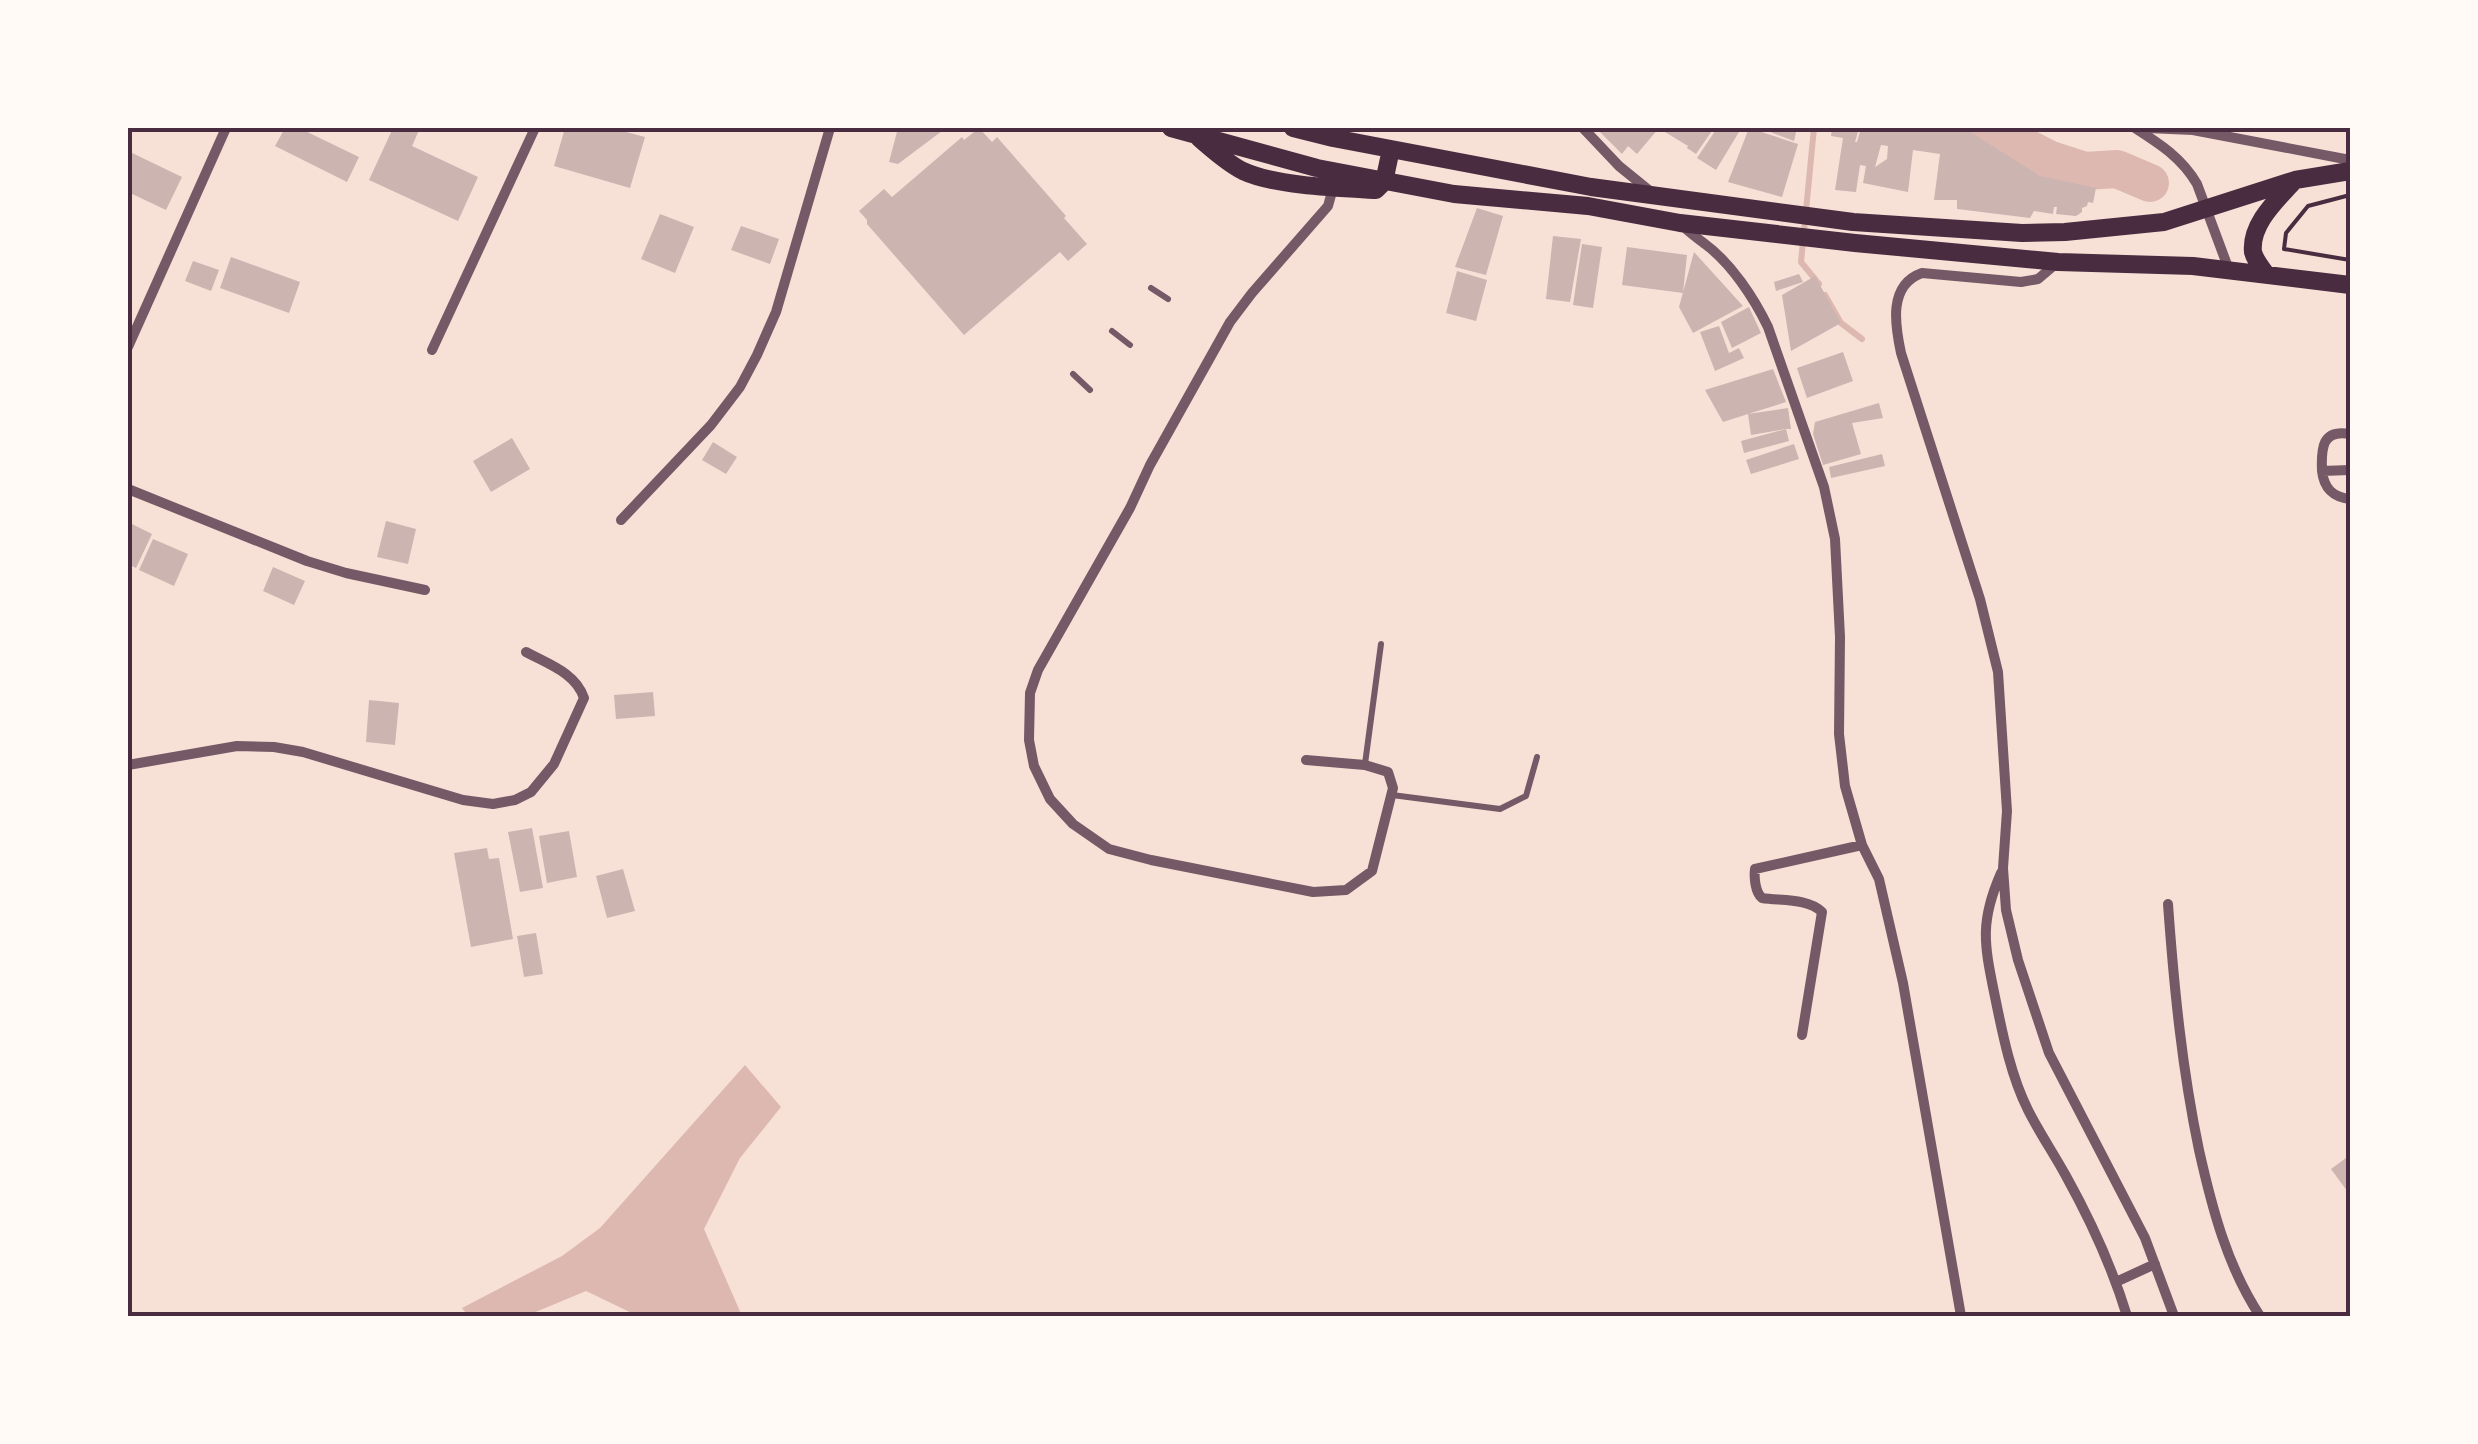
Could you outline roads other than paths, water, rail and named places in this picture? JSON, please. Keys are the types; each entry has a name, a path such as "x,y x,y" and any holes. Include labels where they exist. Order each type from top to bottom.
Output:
{"main road":[{"path":"1171,128 1317,168 1454,194 1588,206 1680,223 1855,243 2058,262 2193,266 2350,285"},
{"path":"1294,128 1591,186 1853,222 2022,233 2164,222 2295,180 2350,171"},
{"path":"1195,135 1243,171 1331,197 1376,190 1384,182 1390,149"},
{"path":"2266,274 2252,248 2257,231 2266,212 2295,180"},
{"path":"1588,206 1591,186"}],"street":[{"path":"128,347 226,128"},
{"path":"432,350 536,128"},
{"path":"621,520 711,425 758,355 776,312 830,128"},
{"path":"1583,128 1654,195"},
{"path":"2135,128 2174,153 2191,173 2229,270"},
{"path":"2148,128 2192,130 2350,160"},
{"path":"1306,760 1364,765 1388,772 1393,788 1372,871 1346,890 1313,892 1109,849 1073,824 1050,800 1034,766 1028,717 1030,693 1038,670 1230,322 1331,197"},
{"path":"1680,223 1706,244 1758,305 1824,488 1835,539 1839,587 1845,786 1862,845 1879,879 1903,983 1961,1316"},
{"path":"2058,262 2038,279 2021,282 1922,273 1910,277 1901,288 1896,326 1980,599 1998,672 2007,811 2003,868 2006,910 2018,960 2049,1053 2128,1205 2174,1316"},
{"path":"2350,434 2339,432 2326,440 2322,471 2328,490 2350,498"},
{"path":"2322,471 2350,470"},
{"path":"128,489 307,561 426,590"},
{"path":"128,765 237,746 274,747 303,752 463,800 492,804 515,800 531,792 554,764 584,698 580,684 526,652"},
{"path":"1802,1035 1822,912 1809,903 1762,898 1754,878 1755,868 1862,845"},
{"path":"2003,868 1989,901 1984,944 2002,1031 2026,1107 2068,1180 2116,1282 2127,1316"},
{"path":"2168,904 2176,1014 2189,1103 2209,1196 2243,1290 2260,1316"},
{"path":"2116,1282 2155,1264"}],"lane":[{"path":"1151,288 1168,299"},
{"path":"1112,331 1130,345"},
{"path":"1073,374 1090,390"},
{"path":"1364,765 1381,644"},
{"path":"1391,795 1500,809 1526,796 1537,757"}],"waterway":[{"path":"1814,128 1801,262 1819,284"},
{"path":"1988,128 2048,159 2085,171 2117,169 2150,183"},
{"path":"1825,295 1841,323 1862,339"}]}
